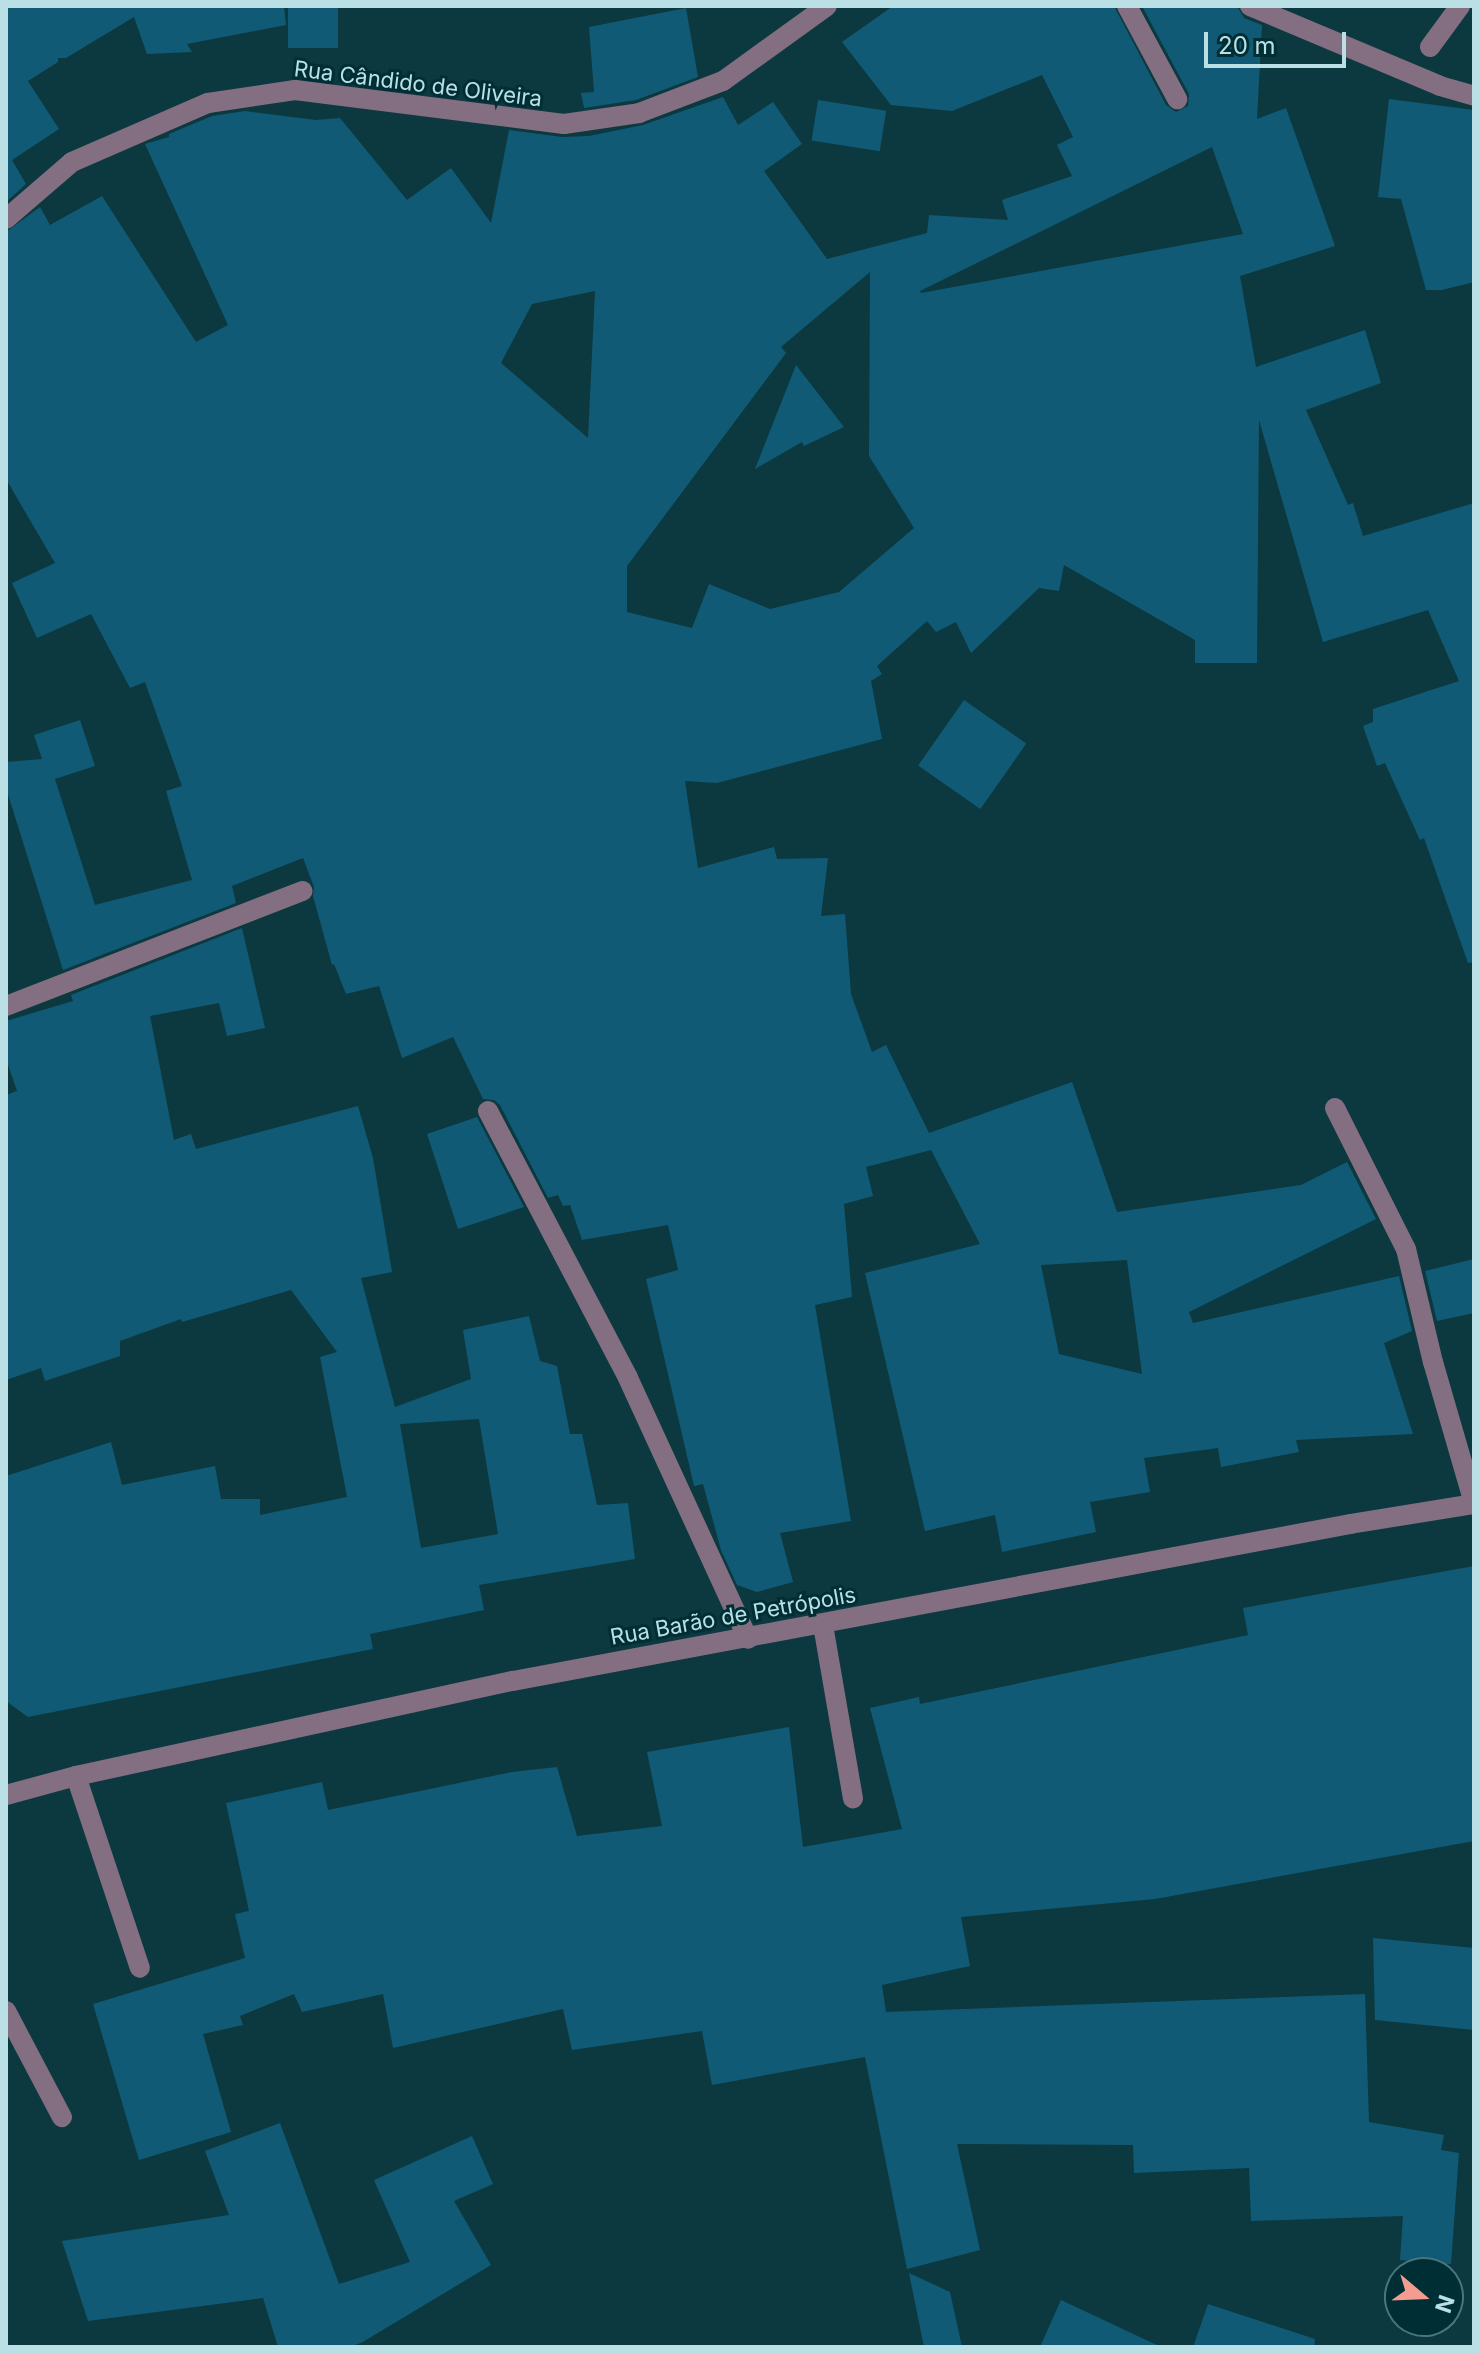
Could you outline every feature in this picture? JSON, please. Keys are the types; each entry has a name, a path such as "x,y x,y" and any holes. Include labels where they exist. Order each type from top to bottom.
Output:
{"street":[{"name":"Rua Cândido de Oliveira","path":"6,219 72,162 208,103 295,90 564,124 624,115 723,81 827,6"},
{"path":"1127,6 1177,99"},
{"path":"1250,6 1440,86 1474,96"},
{"path":"1430,47 1460,6"},
{"path":"6,1006 302,891"},
{"path":"1335,1108 1406,1249 1437,1376 1474,1504"},
{"path":"488,1111 628,1378 748,1639"},
{"name":"Rua Barão de Petrópolis","path":"9,1787 76,1776 513,1681 1334,1527 1474,1504"},
{"path":"823,1625 853,1798"},
{"path":"76,1776 140,1968"},
{"path":"6,2011 62,2117"}],"building":[{"path":"6,6 284,6 286,25 187,44 192,52 147,54 134,17 66,58 58,58 58,62 28,81 59,129 12,160 26,184 6,202"},
{"path":"288,6 338,6 338,48 288,48"},
{"path":"893,6 1114,6 1166,105 1176,112 1188,106 1189,94 1142,6 1237,6 1244,18 1262,25 1257,119 1286,108 1335,246 1240,276 1256,367 1365,330 1381,383 1306,410 1348,505 1353,503 1363,536 1474,503 1474,962 1468,963 1424,838 1420,840 1385,763 1377,766 1363,726 1373,722 1373,709 1459,681 1428,610 1323,642 1259,420 1257,663 1195,663 1195,640 1064,565 1059,591 1039,588 971,653 956,622 936,632 927,621 877,666 882,674 871,681 882,739 717,783 685,781 698,868 774,847 777,859 828,858 821,916 845,914 851,994 872,1052 886,1045 929,1133 1072,1082 1117,1212 1301,1185 1347,1162 1376,1219 1189,1312 1193,1323 1399,1276 1412,1331 1384,1343 1413,1434 1296,1440 1299,1452 1221,1467 1218,1448 1144,1458 1150,1492 1090,1502 1096,1532 1002,1552 995,1515 925,1531 865,1273 980,1244 931,1150 866,1167 873,1196 844,1204 852,1297 815,1305 851,1521 780,1533 793,1582 757,1592 737,1585 721,1550 703,1484 694,1486 646,1279 678,1270 668,1225 582,1240 570,1205 563,1206 558,1195 548,1198 500,1105 494,1100 483,1099 453,1037 402,1058 379,986 346,994 332,965 313,896 314,887 303,858 232,886 236,903 63,970 6,788 6,762 42,759 34,735 80,720 95,766 55,779 95,905 192,880 166,791 182,786 145,682 130,688 91,614 37,638 12,583 55,563 6,479 6,232 40,207 50,225 102,196 196,342 228,325 145,144 169,137 169,134 212,116 245,111 316,120 340,118 407,200 451,168 491,223 509,130 562,137 589,136 643,125 723,97 738,125 773,102 802,144 764,171 827,259 927,233 929,215 1008,220 1002,200 1072,176 1057,145 1073,137 1042,75 952,111 891,105 842,42","holes":["1212,147 1243,234 921,293","870,272 869,456 914,528 839,592 770,609 709,584 692,628 627,612 627,566 786,353 781,347","595,291 588,438 501,363 532,304","1127,1260 1142,1374 1059,1354 1041,1265"]},
{"path":"686,8 698,77 636,100 584,108 581,93 594,92 589,27"},
{"path":"1389,99 1474,110 1474,282 1442,290 1426,290 1401,199 1378,197"},
{"path":"818,100 886,111 880,151 812,140"},
{"path":"796,365 844,427 804,446 802,442 755,469"},
{"path":"964,700 1026,744 980,809 918,766"},
{"path":"242,928 265,1028 227,1036 219,1003 150,1016 174,1140 191,1134 196,1149 358,1106 373,1158 392,1272 361,1278 395,1407 471,1379 463,1330 529,1316 540,1361 557,1366 570,1434 582,1434 597,1505 628,1503 635,1559 479,1585 484,1610 370,1634 373,1649 28,1717 6,1701 6,1476 111,1442 122,1485 215,1466 221,1499 260,1499 260,1515 347,1497 320,1357 337,1352 291,1290 182,1322 181,1319 120,1341 120,1356 45,1381 41,1368 6,1380 6,1095 17,1091 6,1059 6,1021 73,1001 71,995","holes":["479,1419 498,1534 421,1548 400,1424"]},
{"path":"477,1117 524,1207 458,1229 427,1134"},
{"path":"1474,1259 1474,1313 1437,1321 1425,1271"},
{"path":"1474,1566 1474,1841 1155,1899 961,1917 970,1966 882,1985 886,2012 1365,1994 1369,2122 1444,2135 1441,2150 1459,2153 1452,2257 1400,2257 1403,2216 1251,2221 1249,2168 1134,2173 1133,2145 957,2144 980,2250 907,2269 865,2057 712,2085 702,2031 572,2050 563,2009 393,2048 383,1994 302,2012 294,1994 240,2016 243,2025 203,2034 231,2132 139,2160 93,2004 245,1958 235,1914 249,1911 226,1803 322,1782 328,1810 512,1772 557,1767 577,1836 662,1826 647,1752 789,1727 803,1847 902,1829 870,1708 919,1697 920,1704 1248,1635 1243,1608"},
{"path":"1373,1938 1474,1948 1474,2030 1375,2020"},
{"path":"280,2123 339,2284 410,2262 374,2180 472,2136 493,2184 454,2201 491,2265 361,2343 348,2347 278,2347 263,2298 88,2321 62,2241 229,2215 205,2151"},
{"path":"909,2273 950,2292 962,2347 924,2347"},
{"path":"1061,2300 1161,2347 1040,2347"},
{"path":"1208,2304 1315,2339 1314,2347 1193,2347"}]}
